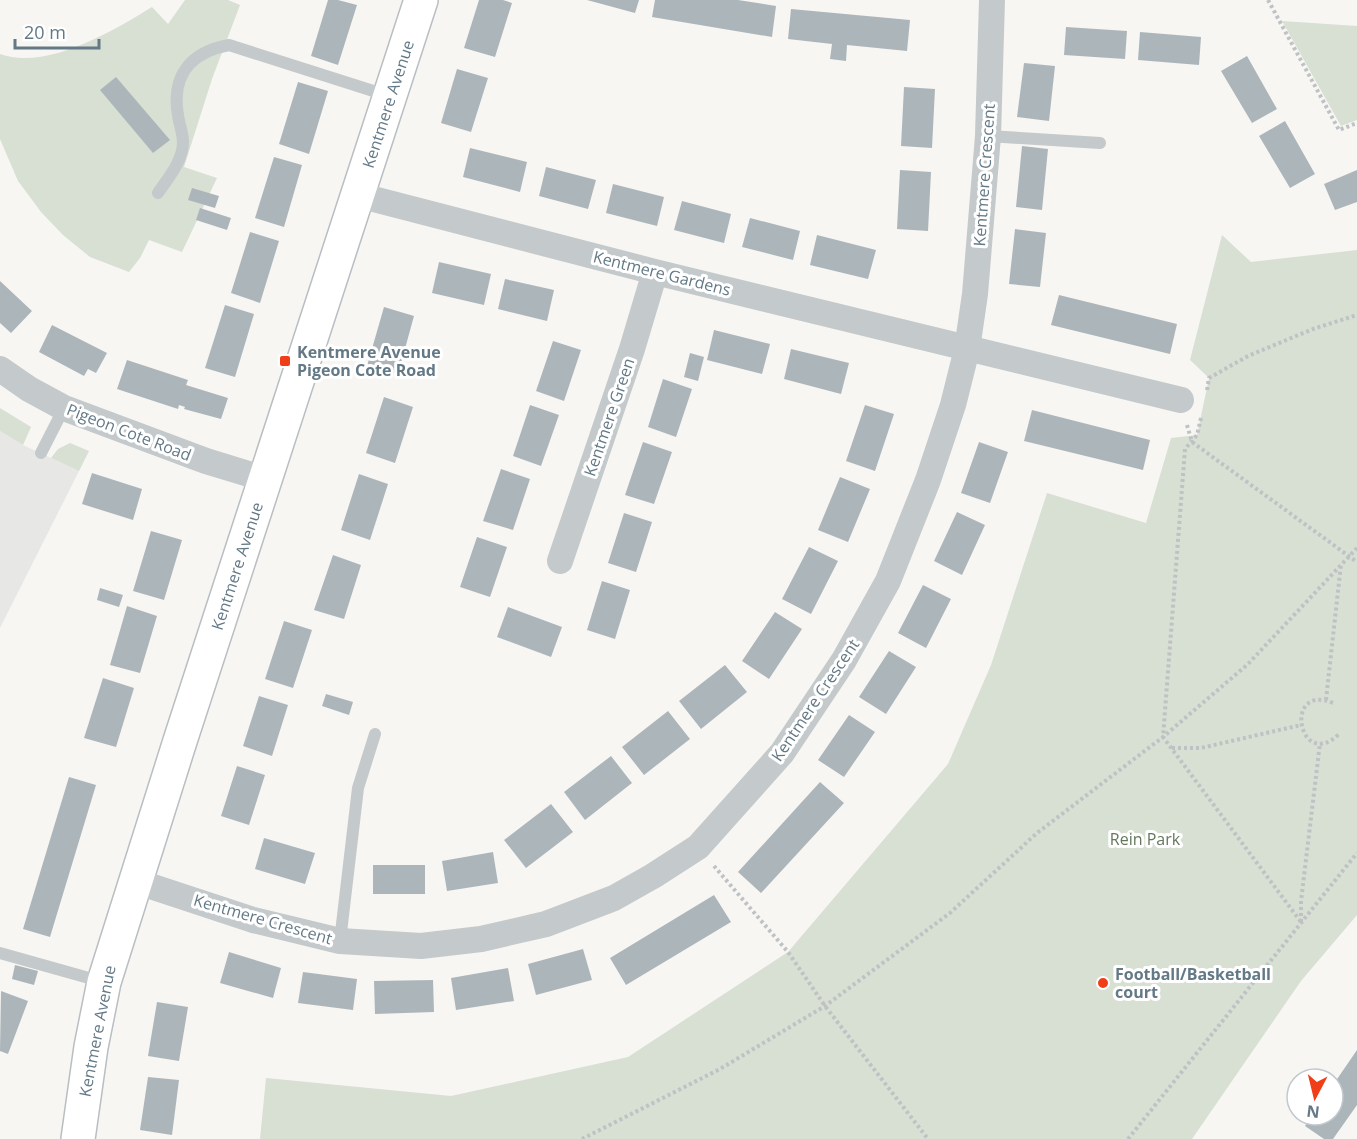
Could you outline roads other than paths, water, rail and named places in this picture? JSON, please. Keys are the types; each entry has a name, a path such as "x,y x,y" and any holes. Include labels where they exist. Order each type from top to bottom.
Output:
{"street":[{"name":"Kentmere Avenue","path":"78,1139 91,1047 104,982 421,0"},
{"name":"Kentmere Crescent","path":"135,881 253,920 339,941 421,946 481,939 546,924 614,898 698,847 782,753 844,660 888,581 928,480 954,405 967,349 975,294 988,136 992,0"},
{"name":"Kentmere Gardens","path":"358,195 655,272 967,349"},
{"name":"Kentmere Green","path":"560,561 632,349 655,272"},
{"path":"967,349 1196,404"},
{"name":"Pigeon Cote Road","path":"0,369 29,389 64,408 206,461 265,479"}],"lane":[{"path":"158,192 181,156 183,142 177,113 179,81 184,70 198,55 213,48 229,45 390,97"},
{"path":"988,136 1100,143"},
{"path":"41,453 64,408"},
{"path":"339,941 358,788 375,734"},
{"path":"0,953 104,982"}],"place":[{"name":"Kentmere Avenue Pigeon Cote Road","path":"285,361"},
{"name":"Football/Basketball court","path":"1103,983"}],"park label":[{"name":"Rein Park","path":"1145,839"}]}
